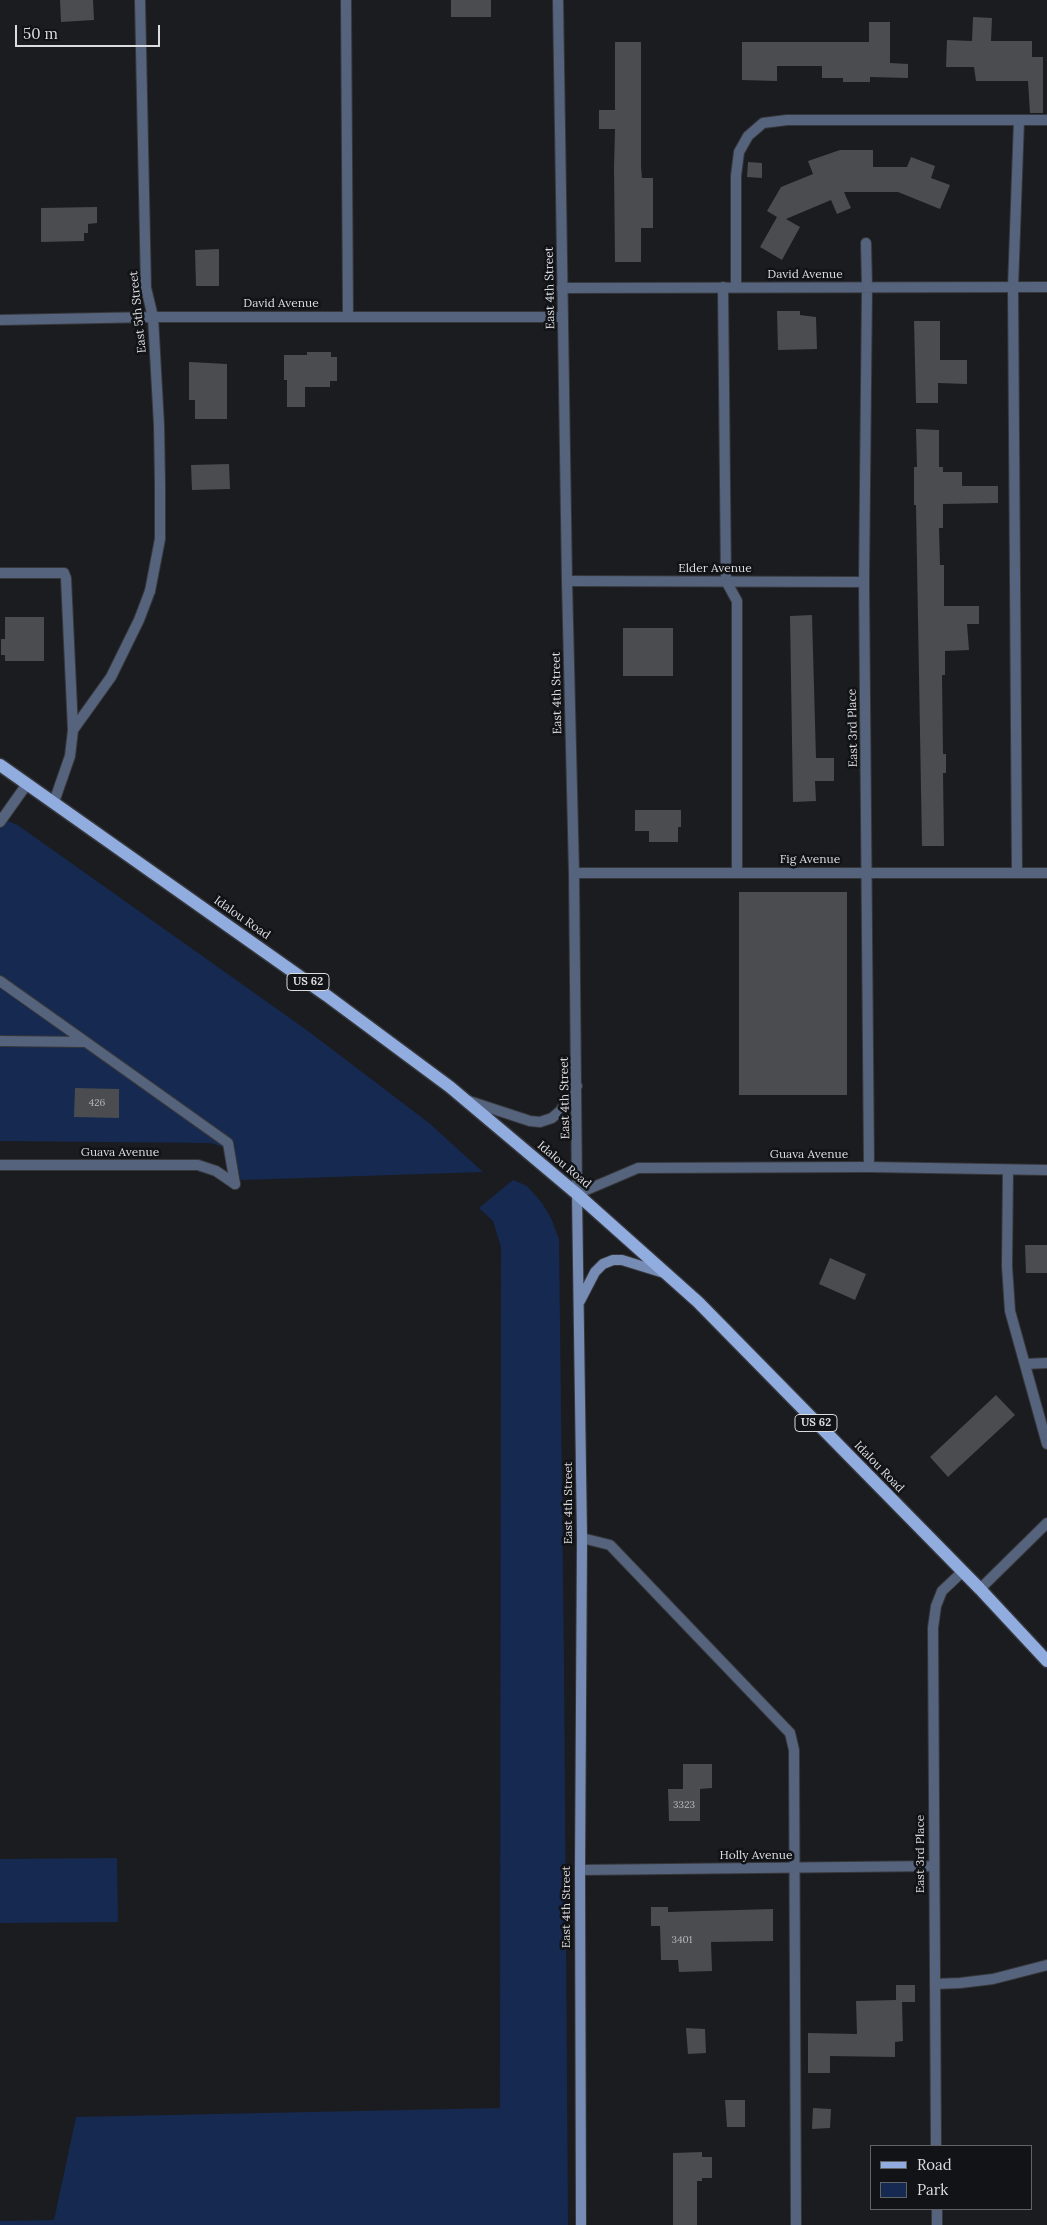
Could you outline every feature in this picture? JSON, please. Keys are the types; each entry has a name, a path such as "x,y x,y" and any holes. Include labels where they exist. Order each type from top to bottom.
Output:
{"main road":[{"name":"Idalou Road","path":"0,765 326,995 466,1100 577,1194 698,1302 980,1589 1047,1662"},
{"name":"East 4th Street","path":"577,1194 582,1538 580,1870 581,2225"},
{"path":"580,1302 595,1272 603,1264 613,1260 622,1260 666,1273"}],"street":[{"name":"East 5th Street","path":"72,730 111,677 139,620 150,591 160,539 159,424 153,317 146,288 140,0"},
{"path":"346,0 348,317"},
{"name":"East 4th Street","path":"558,0 562,317 574,873 577,1194"},
{"path":"736,287 736,176 739,152 748,136 764,123 787,120 1047,120"},
{"path":"1018,873 1013,287 1019,120"},
{"name":"East 3rd Place","path":"866,243 864,582 869,1167"},
{"path":"723,287 726,582 737,601 737,873"},
{"name":"David Avenue","path":"562,288 1047,287"},
{"name":"David Avenue","path":"0,320 153,317 562,317"},
{"path":"0,573 59,572 64,573 66,578 72,730 70,756 54,802"},
{"name":"Elder Avenue","path":"567,581 864,582"},
{"path":"0,822 27,784"},
{"name":"Fig Avenue","path":"574,873 1047,873"},
{"path":"0,981 86,1042"},
{"path":"0,1041 86,1042"},
{"name":"Guava Avenue","path":"0,1165 198,1165 216,1171 235,1184 228,1143 86,1042"},
{"path":"466,1100 530,1121 540,1122 552,1118 577,1086"},
{"name":"Guava Avenue","path":"577,1194 638,1168 869,1167 1047,1170"},
{"path":"1008,1170 1010,1311 1047,1444"},
{"path":"1025,1364 1047,1363"},
{"path":"980,1589 1047,1523"},
{"path":"582,1538 610,1545 790,1733 794,1750 796,2225"},
{"name":"East 3rd Place","path":"936,2145 933,1628 936,1606 942,1591 962,1572"},
{"name":"Holly Avenue","path":"580,1870 934,1866"},
{"path":"934,1984 993,1979 1047,1965"},
{"path":"937,2210 937,2225"}],"green space":[{"path":"0,820 19,826 308,1031 429,1123 483,1172 241,1180 233,1155 226,1148 211,1143 0,1141"},
{"path":"513,1180 527,1186 542,1203 551,1218 559,1239 568,2225 0,2225 0,2221 54,2220 76,2117 500,2108 501,1247 493,1221 479,1208"},
{"path":"117,1858 118,1922 0,1923 0,1859"}],"building":[{"path":"60,0 93,0 94,20 61,22"},
{"path":"451,0 491,0 491,17 451,17"},
{"path":"973,17 992,18 991,41 1032,41 1032,57 1043,57 1043,113 1030,113 1028,81 976,81 974,67 946,67 947,40 972,41"},
{"path":"869,22 890,22 890,63 908,64 908,78 870,77 870,82 843,82 843,78 822,78 822,66 777,66 777,81 742,80 742,42 869,42"},
{"path":"615,42 641,42 641,167 642,178 653,178 653,228 641,228 641,262 615,262 615,129 599,129 599,110 615,110"},
{"path":"840,150 873,150 873,167 907,167 911,157 935,166 931,178 950,185 940,209 898,192 844,192 851,208 837,214 831,200 786,219 800,227 782,260 760,247 777,217 767,211 781,187 813,174 808,161"},
{"path":"748,162 762,163 762,178 747,177"},
{"path":"97,207 97,223 88,224 88,233 84,233 84,241 41,242 41,208"},
{"path":"219,249 219,286 196,286 195,250"},
{"path":"777,311 800,311 800,315 816,317 817,349 778,350"},
{"path":"914,321 940,321 940,360 967,360 967,384 938,383 938,403 916,403"},
{"path":"307,352 331,352 331,357 337,357 337,381 330,381 330,387 305,387 305,407 287,407 287,380 284,380 284,355 307,355"},
{"path":"189,362 227,364 227,419 195,419 195,400 189,400"},
{"path":"916,429 939,430 939,467 943,467 943,472 962,472 962,486 998,486 998,503 943,504 943,528 939,528 940,565 944,565 944,606 979,606 979,624 967,624 969,650 945,651 945,675 942,675 943,754 946,754 946,773 943,773 944,846 922,846 916,505 914,505 914,467 917,467"},
{"path":"229,464 230,489 192,490 191,465"},
{"path":"812,615 816,758 834,758 834,781 815,781 816,801 793,802 790,616"},
{"path":"5,617 44,617 44,661 5,661 5,655 1,655 1,639 5,639"},
{"path":"623,628 673,628 673,676 623,676"},
{"path":"635,810 681,810 681,827 678,827 678,842 649,842 649,831 635,831"},
{"path":"739,892 847,892 847,1095 739,1095"},
{"path":"75,1088 119,1089 119,1118 74,1117"},
{"path":"1025,1245 1047,1245 1047,1273 1026,1273"},
{"path":"830,1258 866,1274 855,1300 819,1284"},
{"path":"996,1395 1015,1415 948,1477 930,1457"},
{"path":"683,1764 712,1764 712,1788 700,1789 700,1821 669,1821 668,1789 683,1789"},
{"path":"651,1907 668,1907 668,1912 773,1909 773,1941 711,1942 712,1971 679,1972 678,1960 661,1960 660,1926 651,1926"},
{"path":"896,1985 915,1985 915,2002 902,2002 903,2041 895,2042 895,2057 830,2056 830,2073 808,2073 808,2033 857,2034 856,2001 896,2000"},
{"path":"686,2028 705,2029 706,2053 688,2054"},
{"path":"725,2100 745,2100 745,2127 727,2127"},
{"path":"813,2108 831,2109 830,2128 812,2129"},
{"path":"702,2152 702,2157 712,2157 712,2178 702,2178 702,2181 697,2181 697,2225 673,2225 673,2153"}]}
